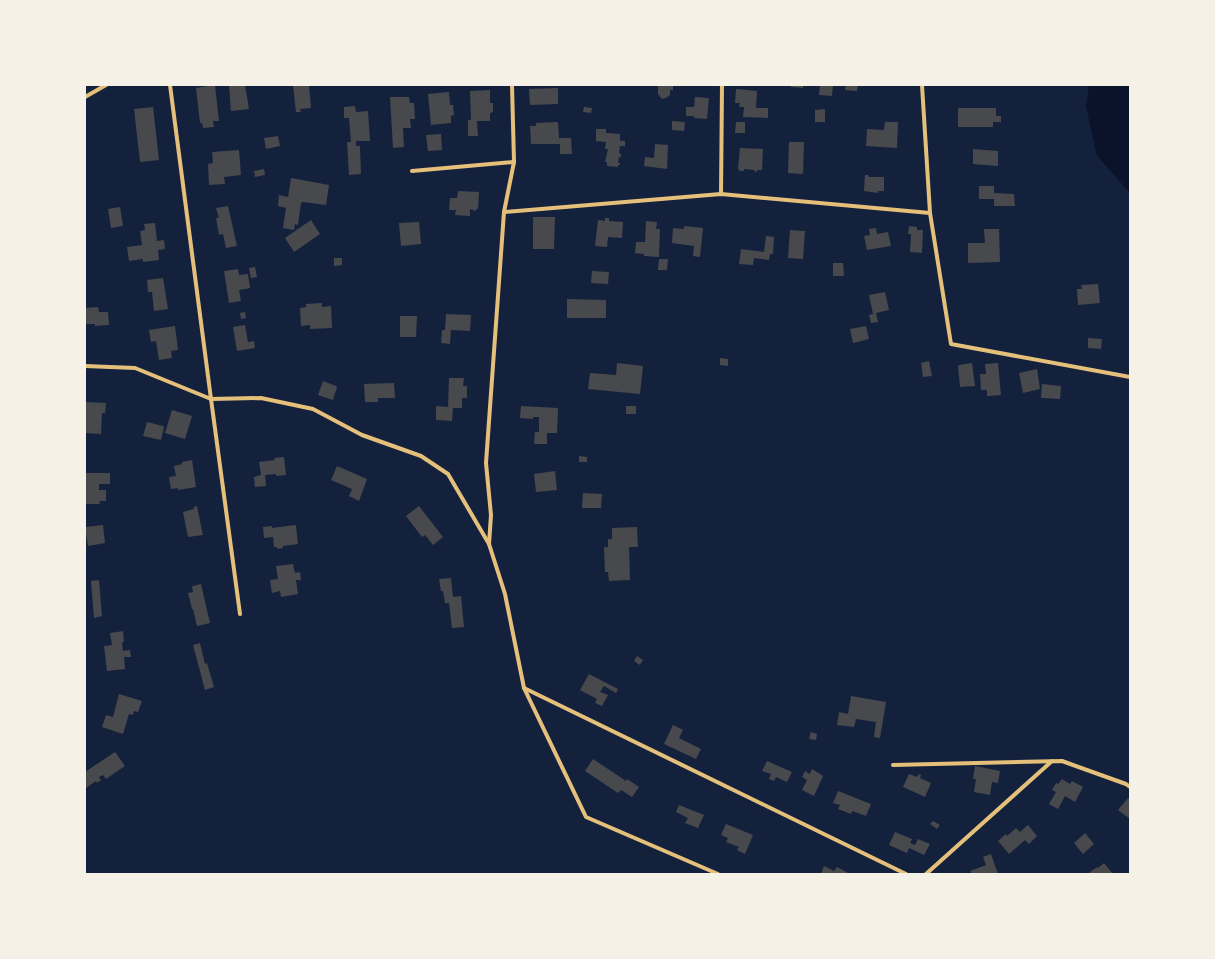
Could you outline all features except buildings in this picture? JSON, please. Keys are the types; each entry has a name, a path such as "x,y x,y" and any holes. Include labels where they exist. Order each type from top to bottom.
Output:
{"street":[{"path":"85,96 106,85"},
{"path":"170,85 240,614"},
{"path":"489,544 491,515 486,463 504,212 514,162 512,85"},
{"path":"720,194 722,85"},
{"path":"922,85 930,213 951,344 1130,377"},
{"path":"412,170 514,162"},
{"path":"504,212 720,194 930,213"},
{"path":"85,366 135,368 211,399 261,398 313,409 362,435 421,456 448,474 489,544 505,594 524,688 586,817 718,874"},
{"path":"524,688 906,874"},
{"path":"926,874 1052,761"},
{"path":"893,765 1062,761 1126,784 1130,787"}],"water":[{"path":"1089,85 1130,85 1130,193 1097,156 1086,106"}]}
